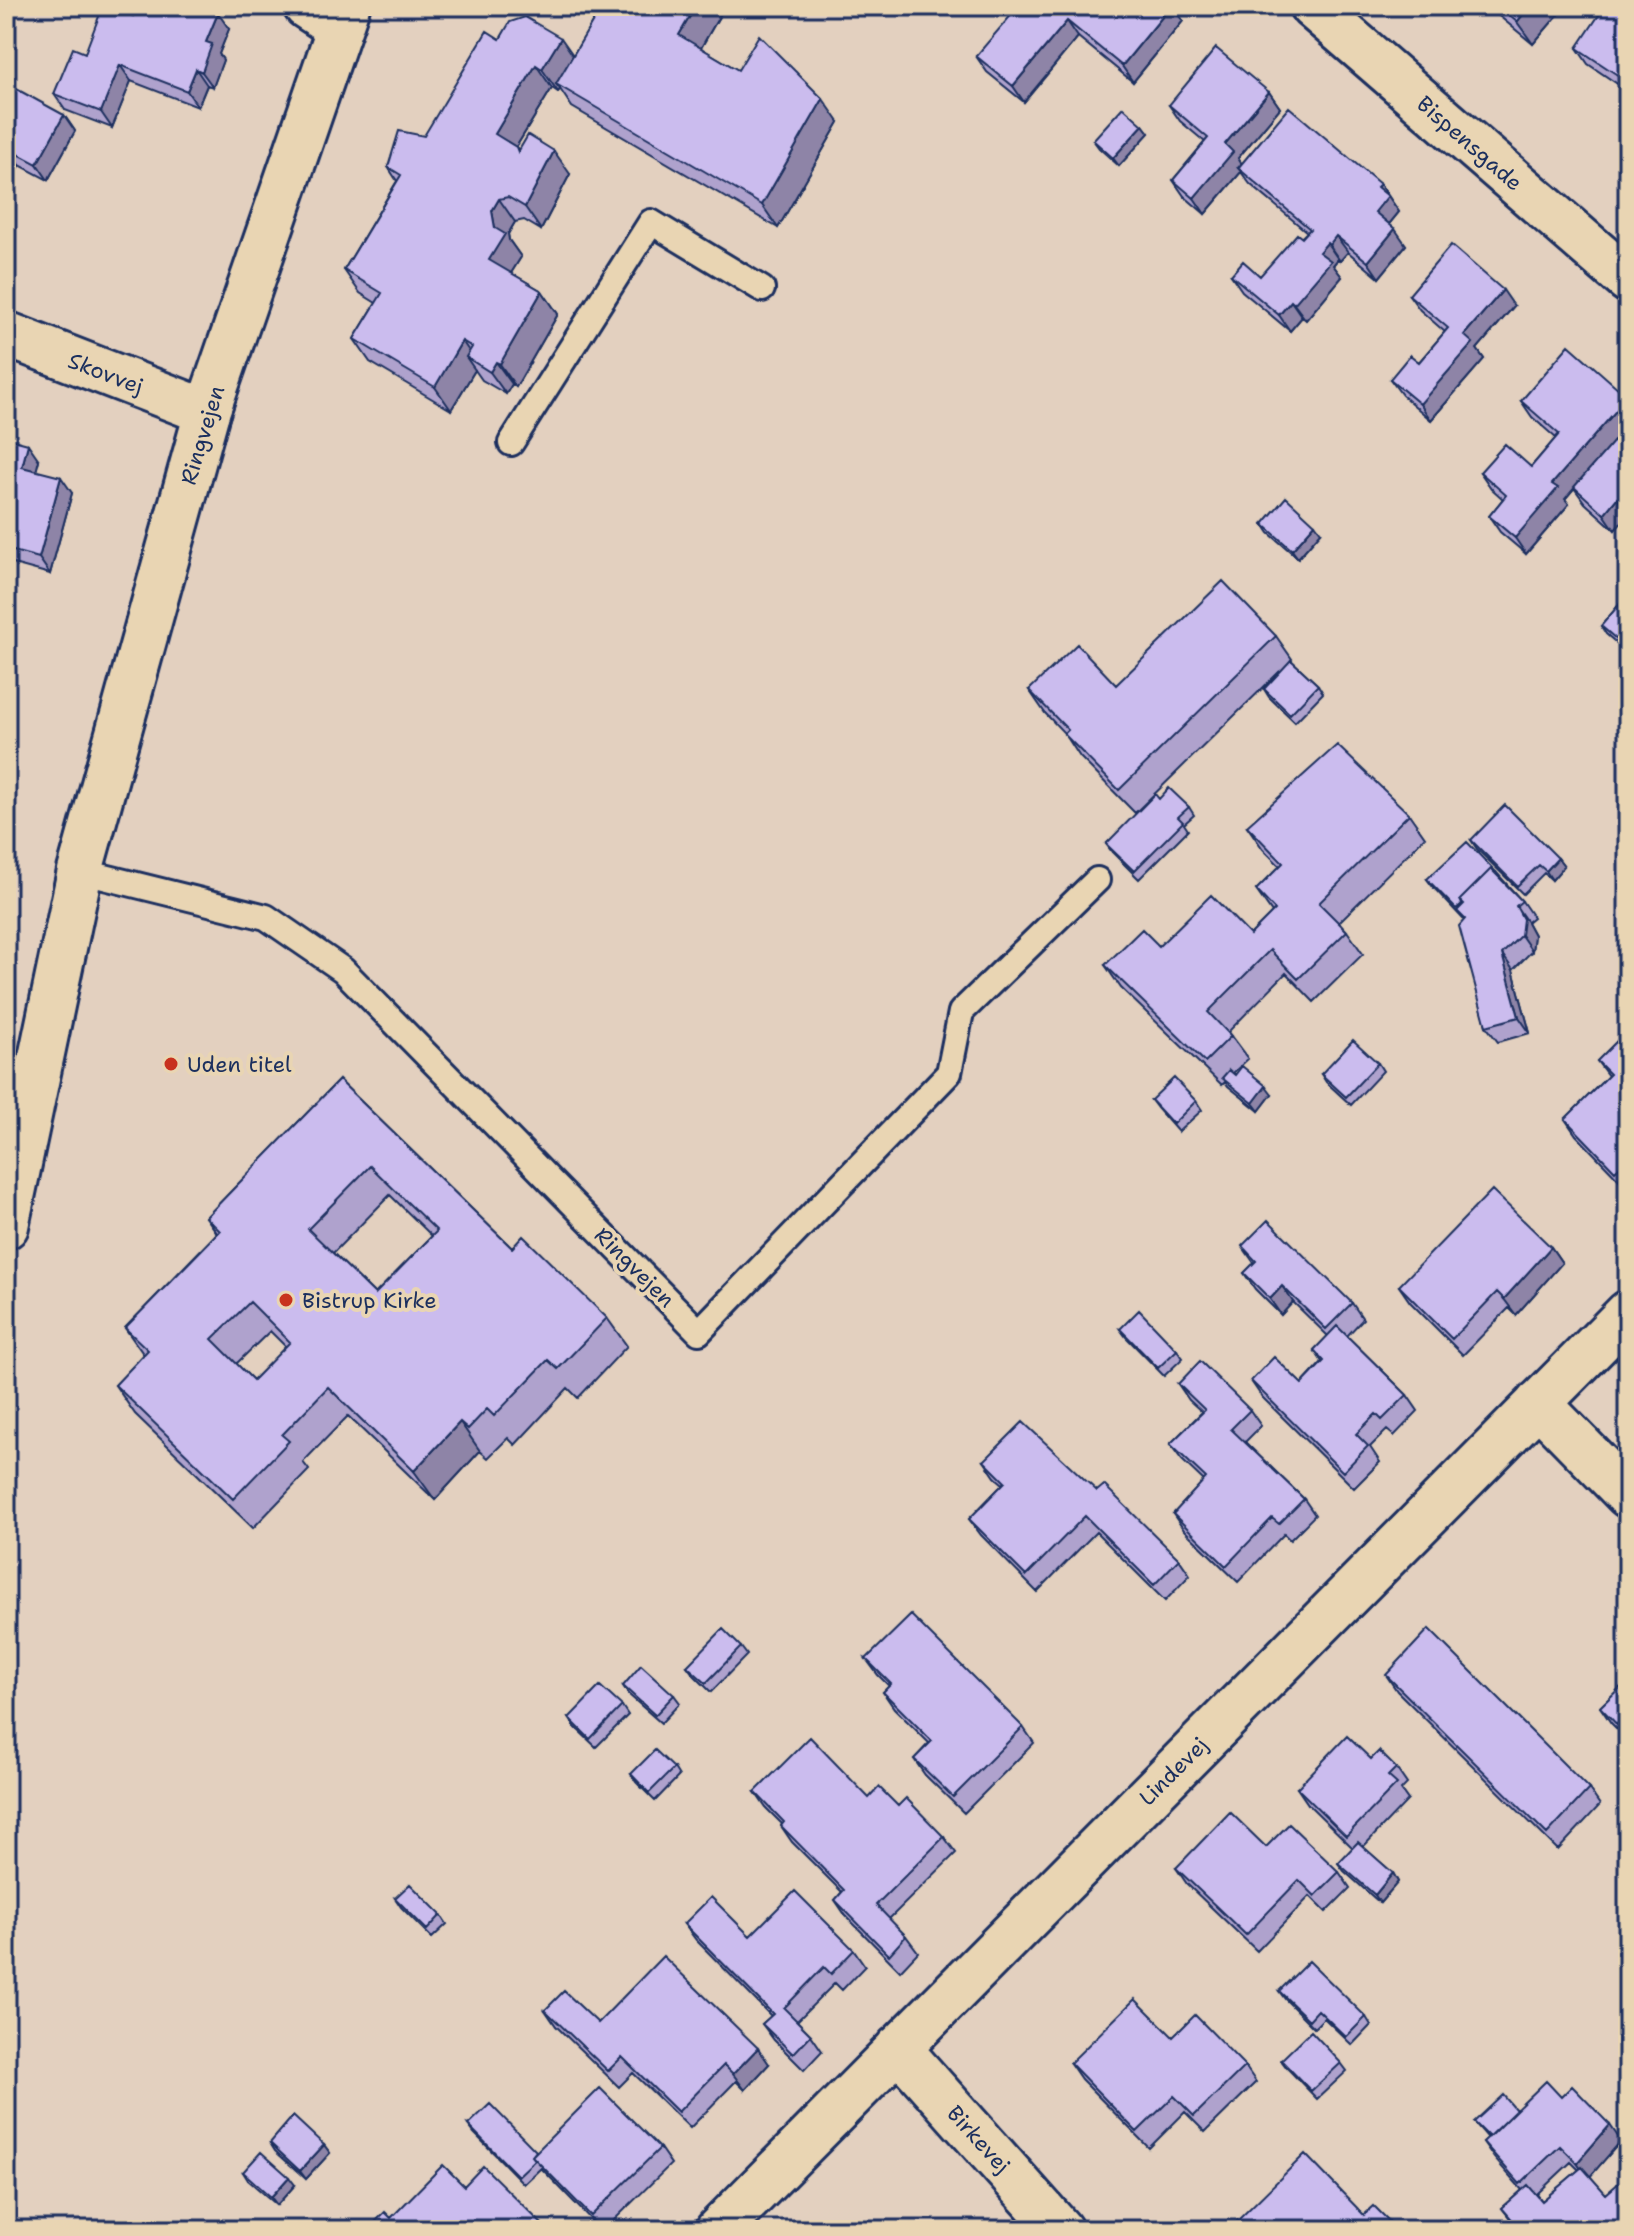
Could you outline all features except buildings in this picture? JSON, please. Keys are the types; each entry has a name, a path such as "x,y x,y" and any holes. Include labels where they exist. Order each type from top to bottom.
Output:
{"street":[{"name":"Bispensgade","path":"1312,6 1628,280"},
{"name":"Ringvejen","path":"6,1226 80,871 207,412 330,13"},
{"name":"Skovvej","path":"6,334 207,412"},
{"name":"Lindevej","path":"718,2230 1628,1313"},
{"path":"1538,1403 1628,1495"},
{"name":"Birkevej","path":"898,2048 1060,2230"}],"lane":[{"path":"511,443 651,222 762,289"},
{"name":"Ringvejen","path":"80,871 266,917 343,970 699,1332 949,1073 961,1012 1097,880"}],"place":[{"name":"Uden titel","path":"171,1064"},
{"name":"Bistrup Kirke","path":"286,1300"}]}
